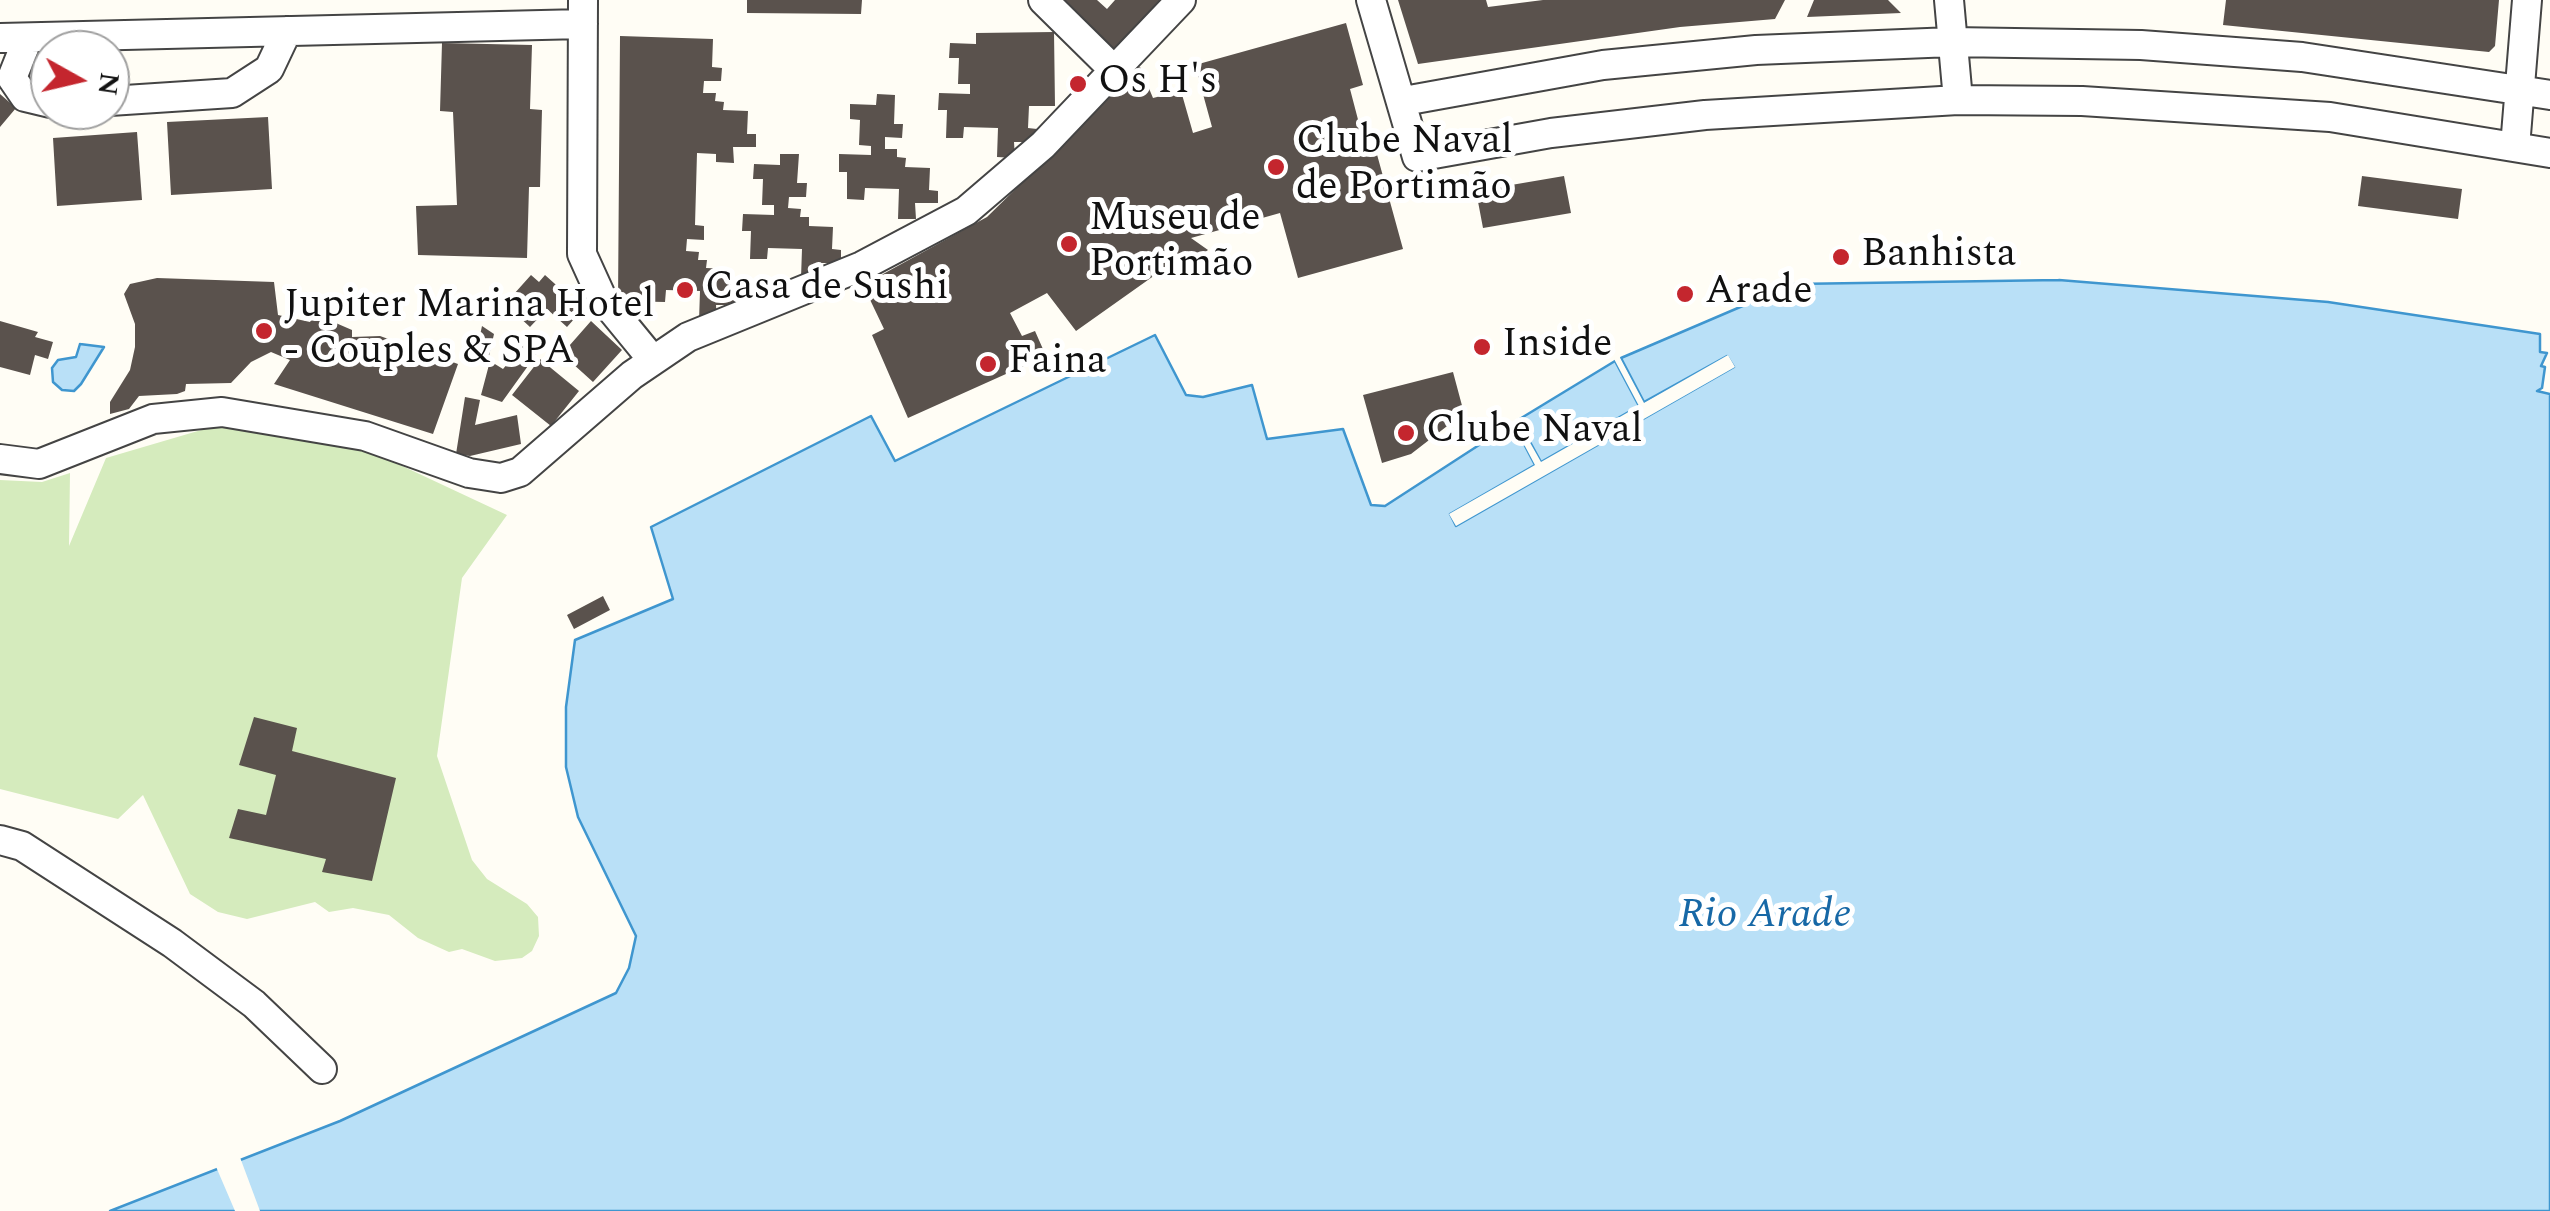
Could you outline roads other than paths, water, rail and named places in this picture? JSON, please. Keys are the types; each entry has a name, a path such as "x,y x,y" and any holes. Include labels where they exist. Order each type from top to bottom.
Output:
{"street":[{"path":"1043,0 1114,70"},
{"path":"0,459 39,464 153,419 222,412 365,436 444,466 500,478 520,472 652,358 688,337 862,266 966,210 1042,145 1172,10 1189,0"},
{"path":"1371,0 1404,101 1417,157 1551,133 1705,114 1958,100 2082,101 2330,117 2550,153"},
{"path":"1949,0 1958,100"},
{"path":"2515,147 2527,0"},
{"path":"30,98 24,97 12,78 14,38 288,31 583,12 582,254 602,298 652,358"},
{"path":"130,100 232,93 269,70 288,31"},
{"path":"1404,101 1603,65 1756,50 1952,42 2142,44 2302,57 2550,95"},
{"path":"0,840 22,846 172,942 254,1004 322,1070"}],"water":[{"name":"Rio Arade","path":"2059,280 2328,302 2540,334 2540,352 2547,353 2541,366 2545,367 2542,388 2537,391 2550,394 2550,1211 110,1211 340,1121 616,993 629,968 636,936 578,817 566,767 566,707 575,640 673,599 651,527 871,416 895,461 1155,335 1186,395 1203,397 1252,385 1267,439 1343,429 1371,505 1385,506 1513,423 1535,465 1450,514 1456,526 1734,367 1727,356 1644,402 1621,358 1794,284"},
{"path":"80,344 104,347 81,384 74,391 62,390 53,382 52,368 58,360 76,357"},
{"path":"1615,361 1639,406 1541,462 1518,420"}],"place":[{"name":"Os H's","path":"1078,84"},
{"name":"Clube Naval de Portimão","path":"1276,167"},
{"name":"Museu de Portimão","path":"1069,244"},
{"name":"Banhista","path":"1841,257"},
{"name":"Casa de Sushi","path":"685,290"},
{"name":"Arade","path":"1685,294"},
{"name":"Jupiter Marina Hotel - Couples & SPA","path":"264,331"},
{"name":"Inside","path":"1482,347"},
{"name":"Faina","path":"988,364"},
{"name":"Clube Naval","path":"1406,433"}]}
